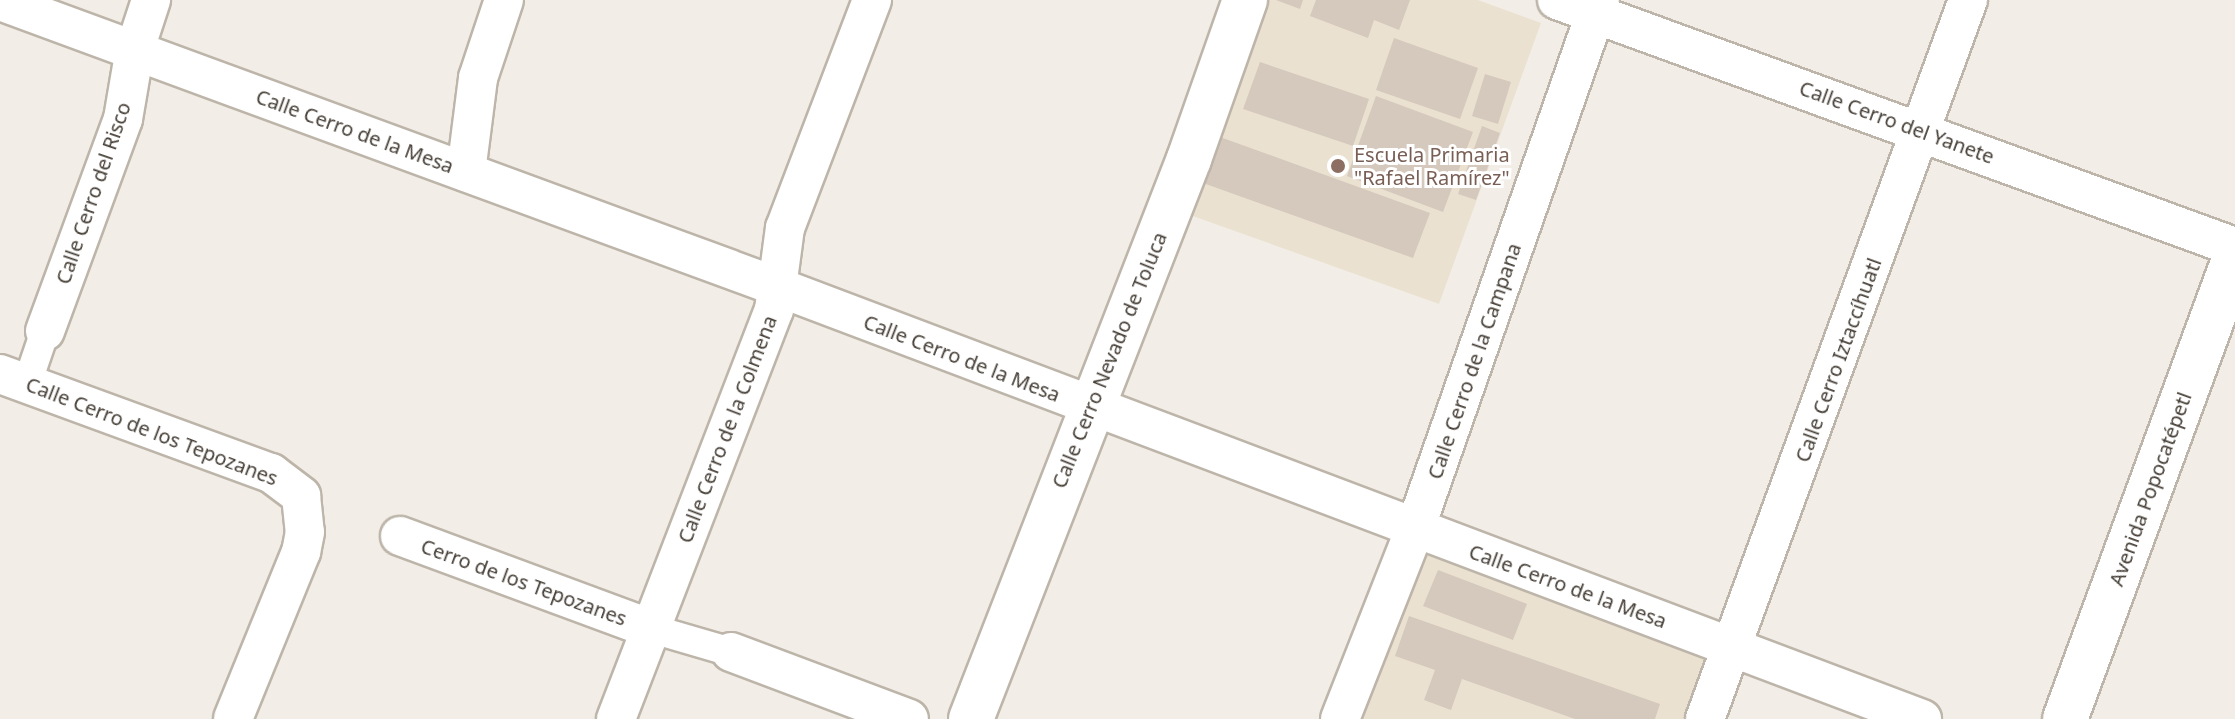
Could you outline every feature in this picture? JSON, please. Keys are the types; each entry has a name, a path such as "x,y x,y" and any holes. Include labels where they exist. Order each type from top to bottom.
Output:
{"street":[{"name":"Calle Cerro del Risco","path":"14,379 45,331 123,119 135,49 151,0"},
{"path":"466,172 478,78 504,0"},
{"name":"Calle Cerro de la Colmena","path":"616,719 778,287 785,228 872,0"},
{"name":"Calle Cerro Nevado de Toluca","path":"971,719 1089,407 1189,159 1245,0"},
{"name":"Calle Cerro del Yanete","path":"1557,0 1598,7 2235,247"},
{"name":"Calle Cerro Iztaccíhuatl","path":"1705,719 1923,131 1968,0"},
{"name":"Calle Cerro de la Mesa","path":"0,1 778,287 1922,719"},
{"name":"Calle Cerro de la Campana","path":"1340,719 1415,529 1598,7"},
{"name":"Avenida Popocatépetl","path":"2065,719 2235,258"},
{"name":"Calle Cerro de los Tepozanes","path":"14,379 271,473 301,496 305,532 301,552 233,719"},
{"name":"Cerro de los Tepozanes","path":"400,536 649,628"},
{"path":"649,628 731,652 909,719"}],"shaded area":[{"name":"Escuela Primaria \"Rafael Ramírez\"","path":"1249,0 1478,0 1541,23 1439,304 1173,209"},
{"path":"1416,549 1715,655 1692,719 1350,719"}],"building":[{"path":"1276,0 1303,0 1300,9"},
{"path":"1316,0 1410,0 1399,30 1374,20 1368,38 1310,16"},
{"path":"1394,38 1478,68 1460,119 1376,90"},
{"path":"1260,62 1369,99 1353,146 1243,109"},
{"path":"1485,74 1511,82 1498,124 1472,116"},
{"path":"1376,96 1473,132 1443,212 1347,176"},
{"path":"1482,126 1500,133 1476,200 1458,194"},
{"path":"1220,137 1430,213 1413,258 1203,183"},
{"path":"1438,570 1527,604 1513,640 1423,606"},
{"path":"1409,616 1660,704 1655,719 1575,719 1462,679 1451,710 1424,700 1435,670 1395,656"}],"place":[{"name":"Escuela Primaria \"Rafael Ramírez\"","path":"1338,166"}]}
